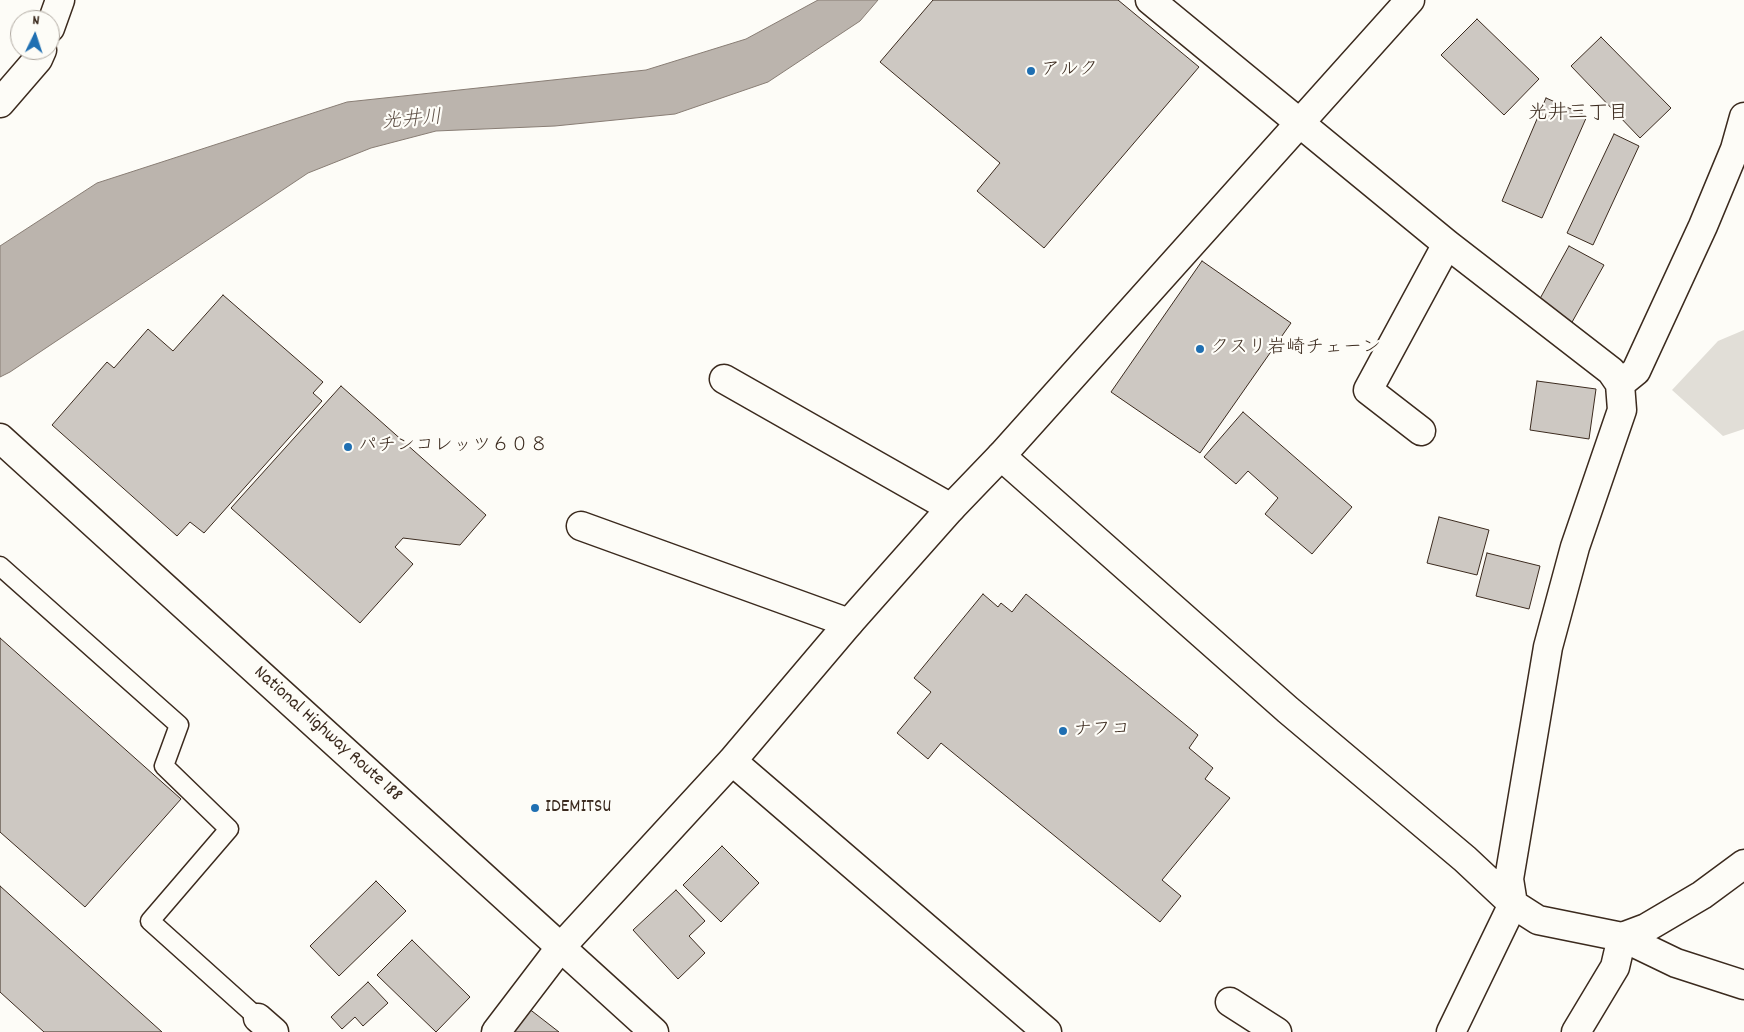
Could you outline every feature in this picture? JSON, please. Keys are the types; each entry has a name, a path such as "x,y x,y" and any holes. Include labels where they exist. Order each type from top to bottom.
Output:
{"main road":[{"path":"1150,0 1447,244 1611,371 1620,384 1622,410 1575,547 1548,646 1509,879 1513,904 1451,1032"},
{"path":"496,1032 560,948 732,761 849,623 951,508 1001,456 1410,0"},
{"path":"0,103 37,60"},
{"path":"1620,384 1636,371 1691,254 1735,149 1744,118"},
{"path":"1421,431 1368,390 1447,244"},
{"path":"724,378 951,508"},
{"name":"National Highway Route 188","path":"0,438 654,1032"},
{"path":"1001,456 1288,710 1465,860 1513,904 1538,920 1622,937 1676,963 1744,986"},
{"path":"581,526 849,623"},
{"path":"732,761 1047,1032"},
{"path":"1622,937 1646,928 1702,895 1744,864"},
{"path":"1576,1032 1615,967 1622,937"},
{"path":"1230,1002 1277,1032"}],"lane":[{"path":"0,566 179,725 164,766 229,829 150,921 266,1025"}],"shaded area":[{"path":"1744,330 1744,429 1723,436 1672,390 1718,341"}],"water":[{"name":"光井川","path":"818,0 878,0 860,21 768,82 675,114 555,126 436,131 371,148 308,173 0,377 0,246 97,183 347,102 646,70 746,39"}],"building":[{"path":"933,0 1118,0 1199,67 1044,248 977,191 1000,163 880,62"},
{"path":"1477,19 1539,79 1504,115 1441,55"},
{"path":"1601,37 1671,108 1640,138 1571,66"},
{"path":"1546,98 1587,116 1542,218 1502,201"},
{"path":"1614,134 1639,146 1593,245 1567,233"},
{"path":"1569,246 1604,265 1571,324 1537,304"},
{"path":"1202,261 1291,323 1200,453 1111,392"},
{"path":"223,295 323,382 313,393 322,401 204,533 190,522 177,536 52,425 107,362 114,368 148,329 173,351"},
{"path":"1537,381 1596,389 1589,439 1530,430"},
{"name":"パチンコレッツ６０８","path":"341,386 486,515 460,545 403,538 395,547 413,564 360,623 231,508"},
{"path":"1243,412 1352,507 1312,554 1265,514 1278,498 1248,471 1236,484 1204,457"},
{"path":"1439,517 1489,530 1477,575 1427,563"},
{"path":"1487,553 1540,566 1529,609 1476,596"},
{"path":"983,594 998,607 1001,603 1012,612 1026,594 1198,735 1189,748 1213,768 1205,779 1230,798 1162,880 1181,896 1160,922 941,743 928,759 897,733 931,692 914,678"},
{"path":"0,638 181,799 85,907 0,832"},
{"path":"722,846 759,883 721,922 683,885"},
{"path":"376,881 406,911 339,976 310,946"},
{"path":"0,886 162,1032 44,1032 0,992"},
{"path":"676,890 705,921 689,936 705,953 678,979 633,930"},
{"path":"412,940 470,997 436,1032 377,975"},
{"path":"368,982 388,1003 363,1026 355,1017 342,1029 331,1017"},
{"path":"528,1008 559,1032 509,1032"}],"place":[{"name":"アルク","path":"1031,71"},
{"name":"クスリ岩崎チェーン","path":"1200,349"},
{"name":"パチンコレッツ６０８","path":"348,447"},
{"name":"ナフコ","path":"1063,731"},
{"name":"IDEMITSU","path":"535,808"}],"district":[{"name":"光井三丁目","path":"1578,115"}]}
